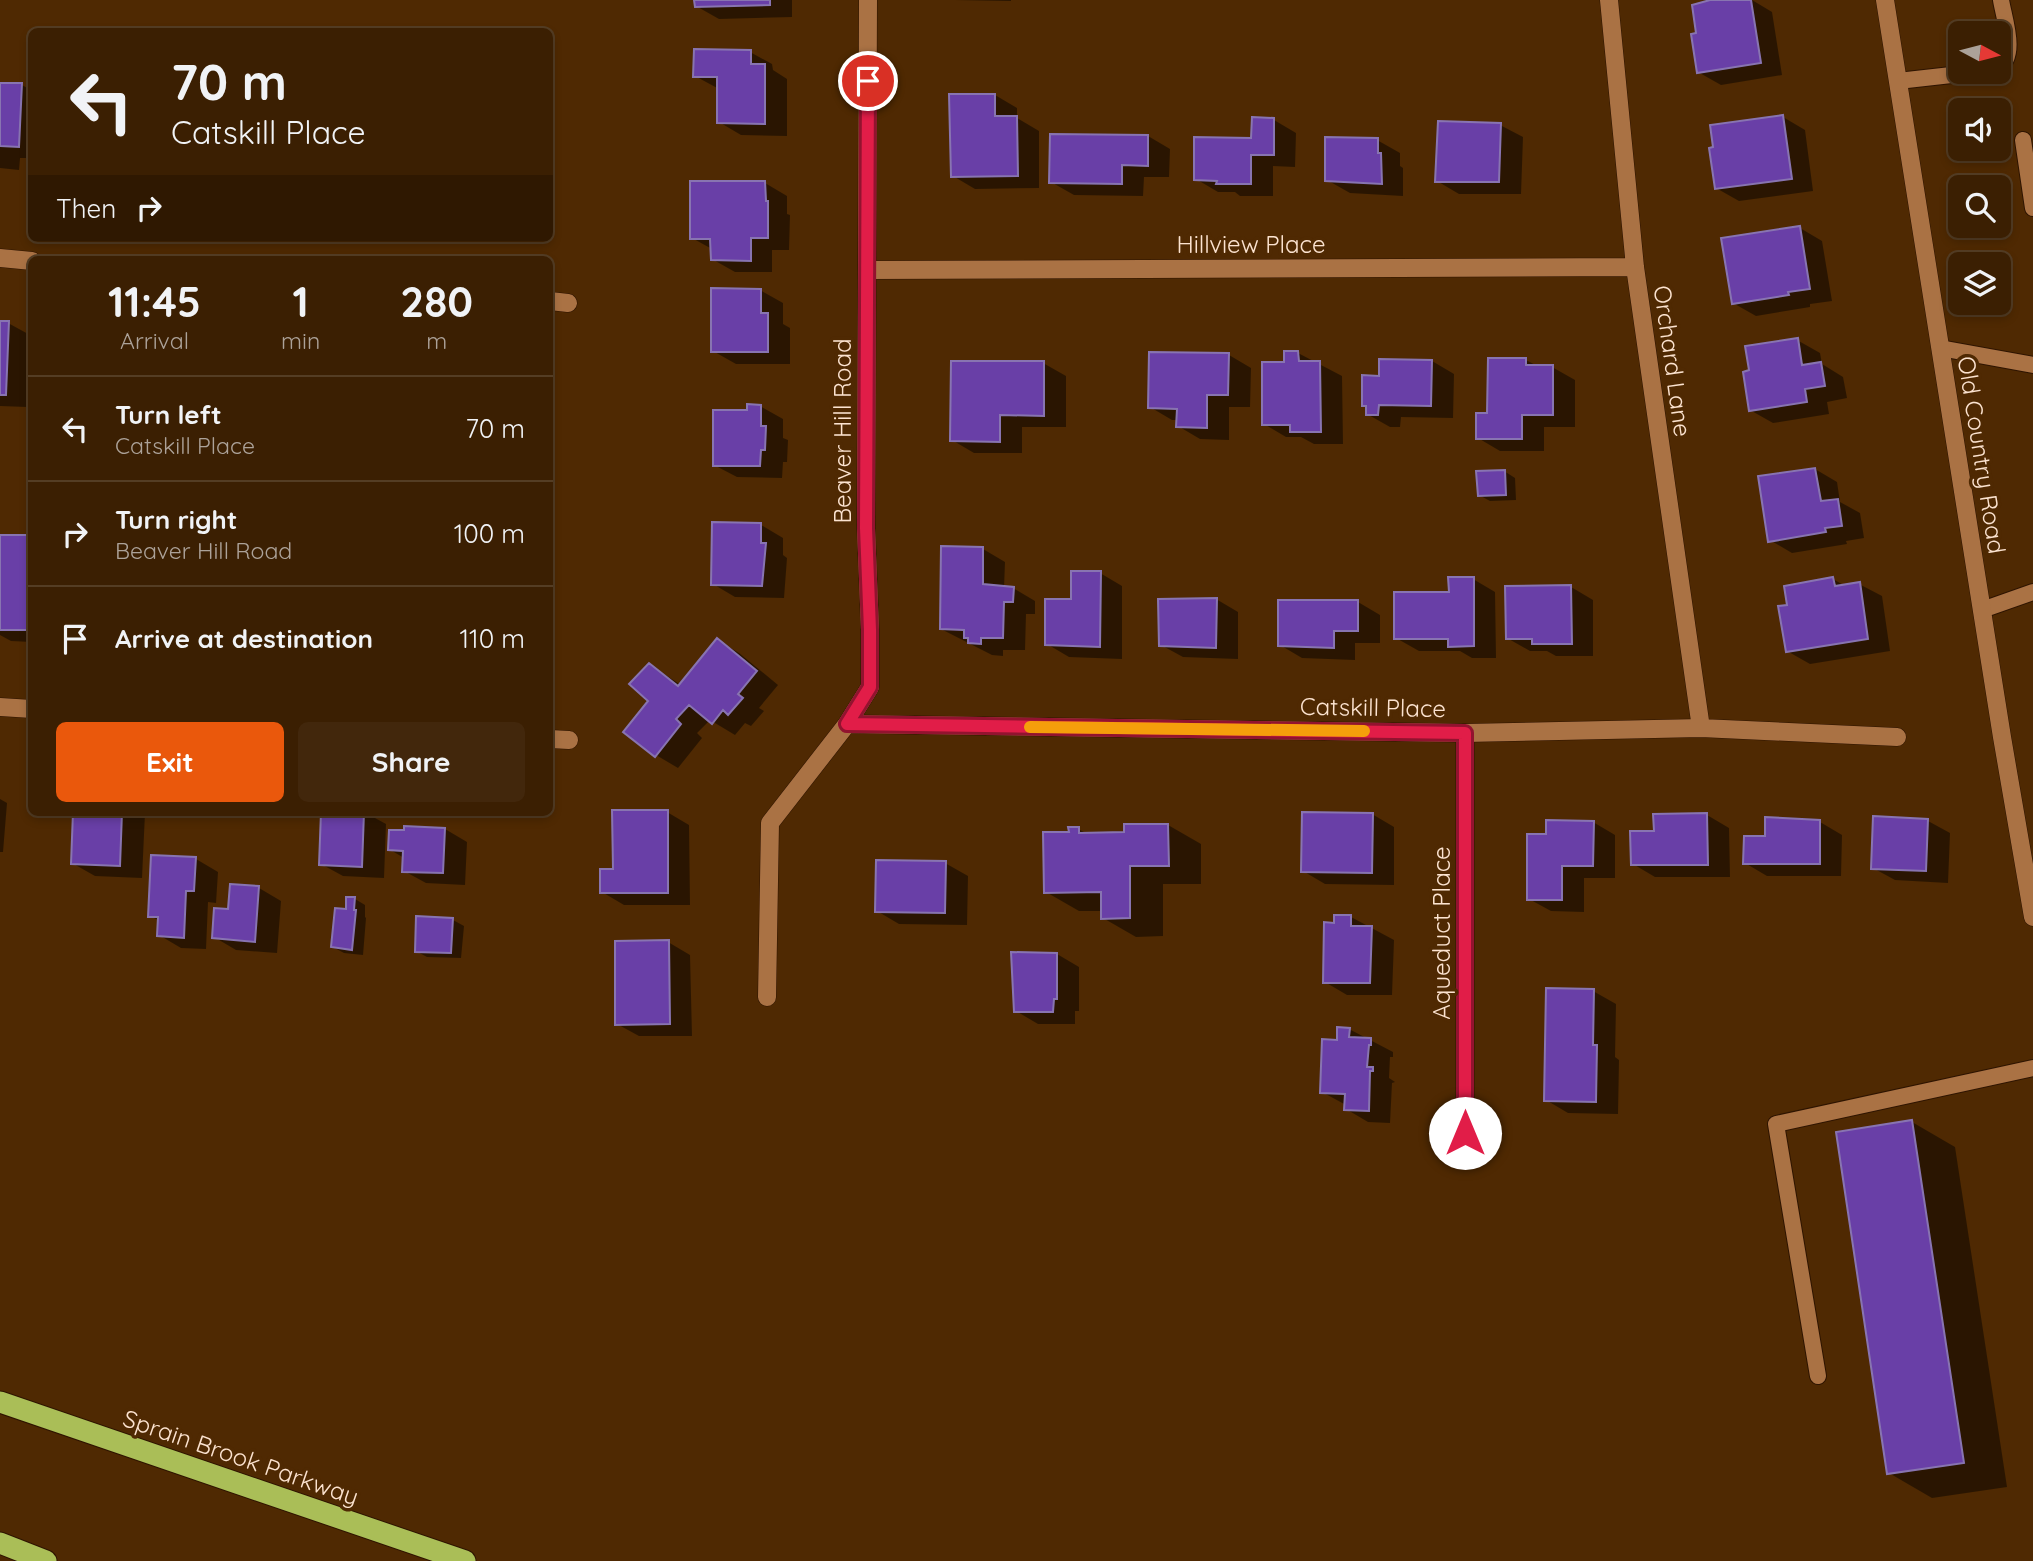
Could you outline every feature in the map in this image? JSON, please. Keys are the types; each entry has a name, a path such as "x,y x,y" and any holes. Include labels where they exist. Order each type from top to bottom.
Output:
{"highway":[{"name":"Sprain Brook Parkway","path":"0,1402 465,1561"},
{"path":"0,1543 46,1561"}],"street":[{"name":"Beaver Hill Road","path":"767,997 770,823 847,724 870,687 866,528 868,0"},
{"name":"Orchard Lane","path":"1609,0 1635,267 1701,728"},
{"name":"Old Country Road","path":"1885,0 2033,917"},
{"path":"0,258 28,261"},
{"name":"Hillview Place","path":"867,270 1635,267"},
{"path":"553,301 568,303"},
{"path":"0,707 28,709"},
{"name":"Catskill Place","path":"847,724 1465,733 1701,728 1897,737"},
{"name":"Aqueduct Place","path":"1465,733 1465,1133"},
{"path":"553,739 569,740"}],"lane":[{"path":"2001,0 2004,21"},
{"path":"1898,81 1948,75"},
{"path":"2023,140 2033,208"},
{"path":"1940,348 2033,365"},
{"path":"1982,610 2033,592"},
{"path":"1818,1376 1776,1124 2033,1068"}],"building":[{"path":"694,0 770,0 770,5 695,7"},
{"path":"1710,0 1751,0 1761,63 1697,73 1691,34 1696,33 1692,5"},
{"path":"694,49 751,50 751,64 765,64 765,124 717,123 717,77 693,77"},
{"path":"0,83 22,83 19,147 0,146"},
{"path":"949,94 995,94 995,116 1017,116 1018,176 951,177"},
{"path":"1783,115 1792,179 1715,189 1709,148 1713,147 1710,125"},
{"path":"1252,117 1274,118 1274,155 1251,155 1251,184 1216,184 1217,181 1194,180 1194,137 1251,138"},
{"path":"1438,121 1501,123 1499,182 1435,182"},
{"path":"1050,134 1148,135 1148,166 1122,165 1122,184 1049,183"},
{"path":"1325,137 1378,138 1382,184 1325,181"},
{"path":"690,181 765,181 768,238 751,238 751,261 711,260 710,239 690,239"},
{"path":"1800,226 1810,289 1732,304 1721,238"},
{"path":"711,288 761,289 761,313 768,313 768,352 711,352"},
{"path":"0,321 9,321 6,395 0,395"},
{"path":"1798,338 1802,365 1821,362 1825,386 1805,389 1807,402 1749,411 1743,372 1749,370 1745,346"},
{"path":"1284,351 1298,351 1299,361 1320,361 1321,432 1290,432 1290,425 1262,425 1262,362 1284,362"},
{"path":"1149,352 1229,353 1228,395 1207,395 1207,428 1176,427 1177,409 1148,408"},
{"path":"1488,358 1526,358 1526,365 1553,365 1553,415 1522,415 1522,439 1476,439 1476,413 1487,413"},
{"path":"1379,359 1432,360 1431,406 1379,405 1378,415 1366,415 1366,406 1362,406 1362,375 1379,376"},
{"path":"951,361 1044,361 1044,416 1000,415 1000,442 950,441"},
{"path":"747,404 761,405 761,426 766,426 765,450 761,450 760,466 713,466 713,410 747,410"},
{"path":"1815,468 1821,501 1838,499 1842,526 1825,528 1826,532 1768,542 1758,476"},
{"path":"1505,470 1506,495 1478,496 1476,471"},
{"path":"712,522 761,523 761,543 766,543 762,586 711,585"},
{"path":"0,535 28,535 28,630 0,630"},
{"path":"941,546 983,547 983,584 1014,587 1013,602 1004,602 1003,638 981,638 981,644 968,643 968,638 964,638 964,630 940,629"},
{"path":"1071,571 1101,571 1100,647 1045,645 1045,599 1071,599"},
{"path":"1448,577 1474,577 1474,646 1448,647 1448,639 1394,639 1394,592 1449,592"},
{"path":"1833,577 1835,586 1860,582 1868,639 1786,652 1778,606 1787,605 1784,586"},
{"path":"1571,585 1572,644 1532,644 1532,639 1506,639 1505,586"},
{"path":"1217,598 1216,648 1159,646 1158,599"},
{"path":"1278,600 1358,600 1358,631 1334,631 1334,648 1278,646"},
{"path":"717,638 757,671 738,694 743,698 728,715 723,710 712,724 689,705 676,719 681,724 655,757 623,732 648,701 629,684 649,663 678,686"},
{"path":"612,810 668,810 668,893 600,893 600,869 613,869"},
{"path":"1302,812 1373,813 1372,873 1301,872"},
{"path":"1707,813 1708,865 1631,865 1630,831 1654,831 1653,814"},
{"path":"73,816 122,816 120,866 71,864"},
{"path":"321,816 364,816 362,867 319,865"},
{"path":"1873,816 1928,819 1926,871 1871,869"},
{"path":"1765,817 1820,820 1820,864 1743,864 1744,836 1765,836"},
{"path":"1546,820 1594,821 1593,866 1562,866 1562,900 1527,900 1527,834 1546,834"},
{"path":"1124,824 1168,824 1169,866 1130,866 1130,918 1101,919 1101,892 1044,893 1043,832 1069,832 1068,827 1079,827 1079,833 1124,832"},
{"path":"404,826 445,828 443,873 402,872 403,851 388,850 389,830 404,830"},
{"path":"151,855 196,857 194,891 186,891 184,938 157,936 158,917 148,917"},
{"path":"876,860 946,861 945,913 875,912"},
{"path":"230,884 259,886 255,942 212,938 214,908 228,909"},
{"path":"346,897 355,897 352,950 331,947 335,908 346,909"},
{"path":"1334,915 1351,915 1351,926 1372,926 1370,983 1323,983 1324,922 1334,923"},
{"path":"416,916 453,918 451,953 415,952"},
{"path":"669,940 670,1024 615,1025 615,941"},
{"path":"1011,952 1057,953 1057,999 1054,999 1053,1012 1014,1012"},
{"path":"1546,988 1594,989 1596,1102 1544,1101"},
{"path":"1337,1027 1350,1028 1349,1037 1371,1038 1367,1067 1373,1067 1373,1071 1370,1071 1369,1111 1344,1110 1345,1094 1320,1093 1322,1039 1337,1040"},
{"path":"1912,1120 1964,1463 1887,1474 1836,1132"}],"slow traffic":[{"path":"1030,727 1364,731"}],"route":[{"path":"868,81 866,528 870,687 847,724 1465,733 1465,1133"}]}
